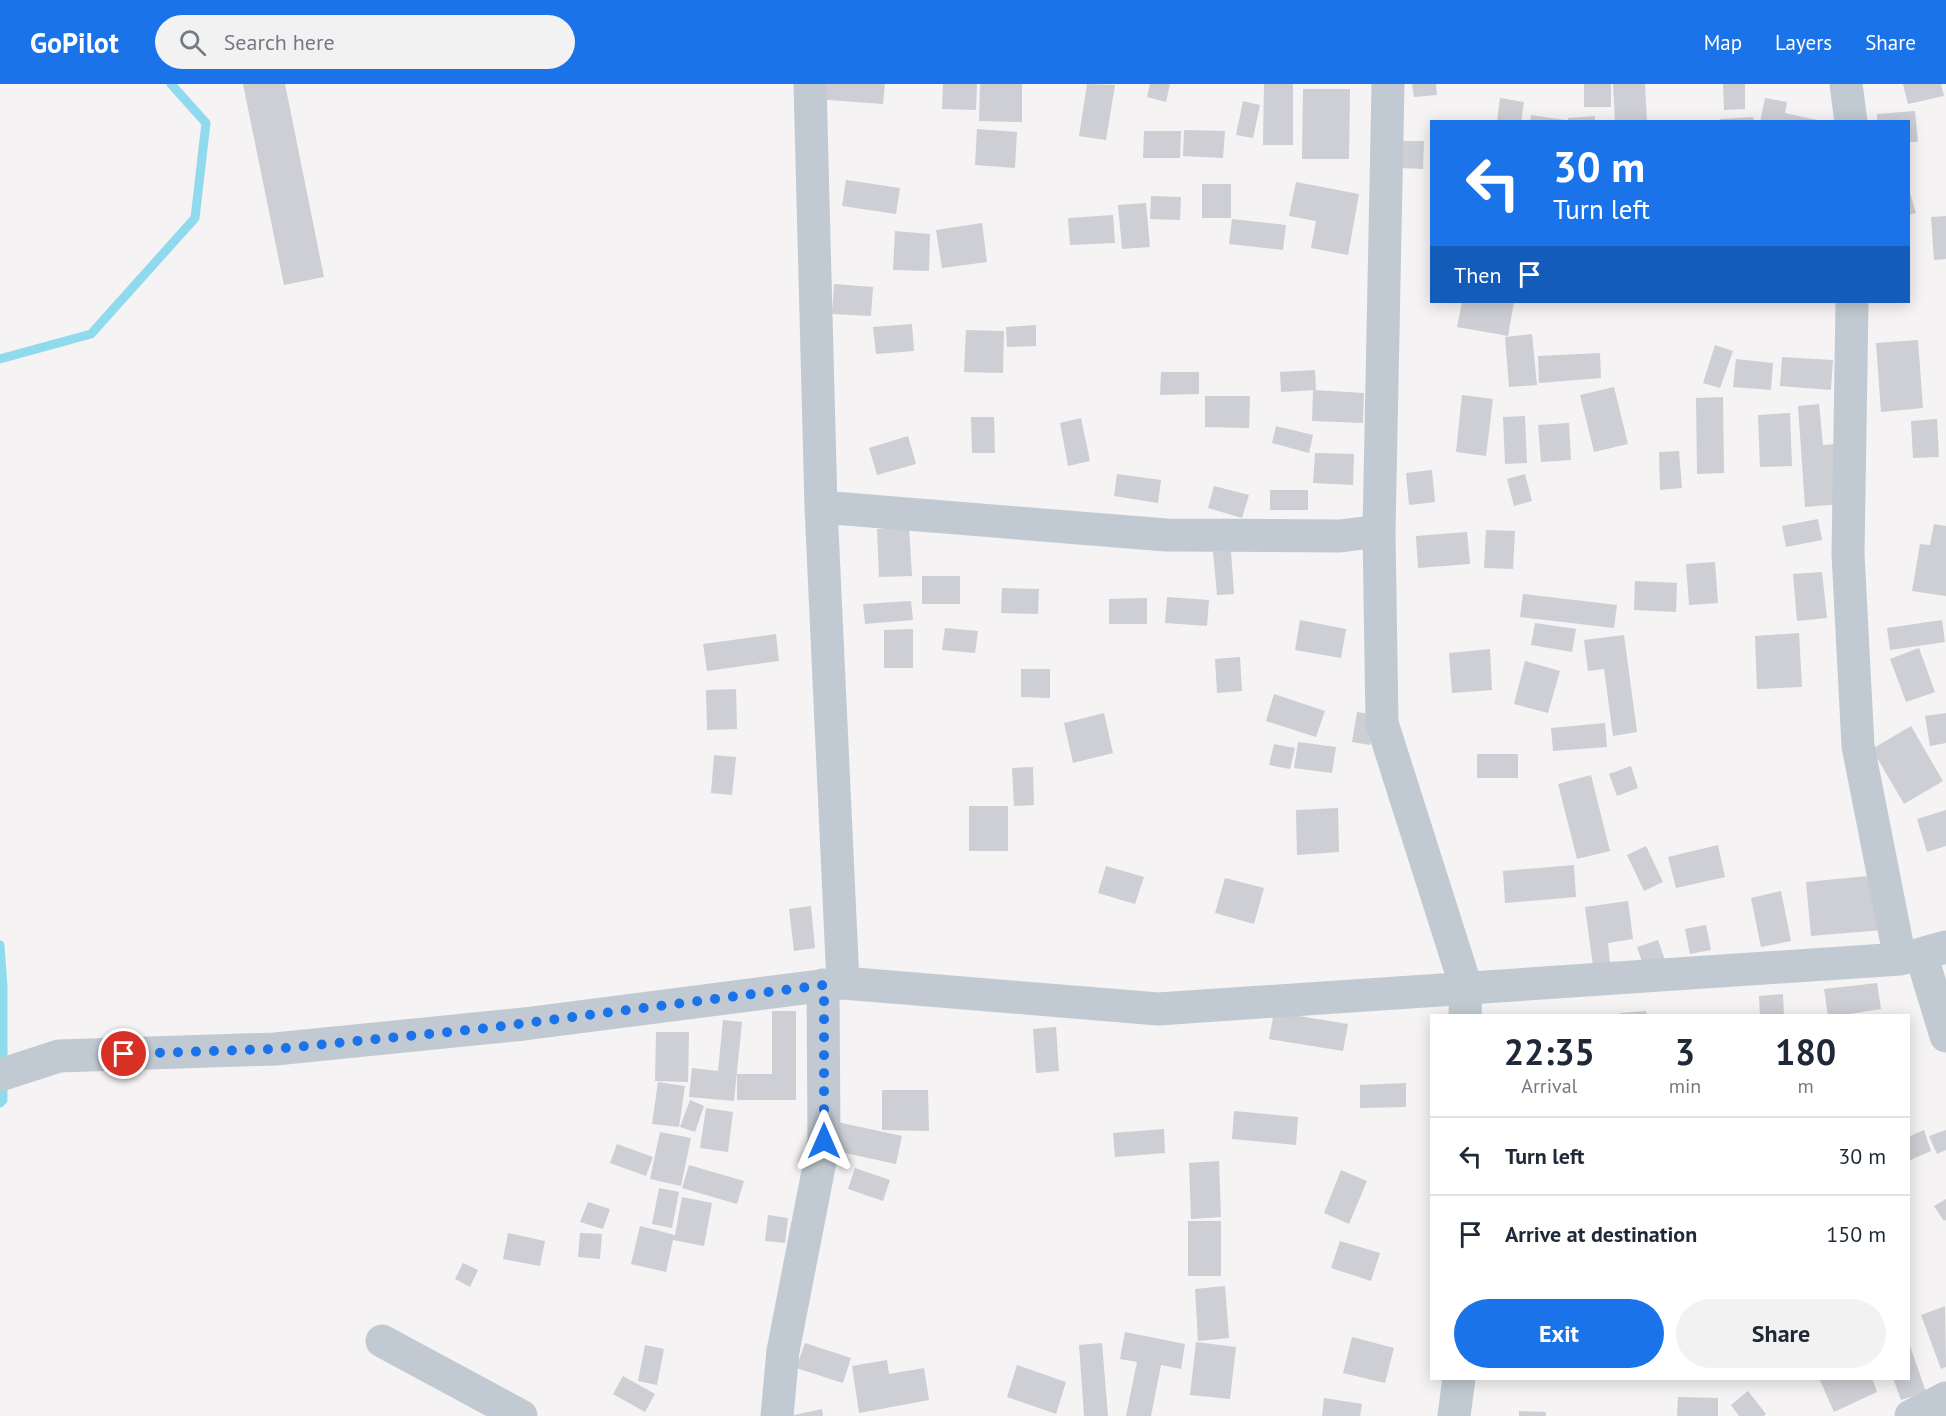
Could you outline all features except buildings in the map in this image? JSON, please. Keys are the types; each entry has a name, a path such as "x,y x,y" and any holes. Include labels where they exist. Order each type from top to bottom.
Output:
{"street":[{"path":"777,1416 783,1351 824,1141 833,984 810,84"},
{"path":"1388,84 1379,531 1382,723 1466,1001"},
{"path":"1846,84 1851,120"},
{"path":"1852,303 1848,554 1858,746 1946,1036"},
{"path":"821,507 1166,535 1340,536 1379,531"},
{"path":"1,1074 59,1056 299,1046 524,1024 833,984 1158,1009 1466,1001 1922,954"},
{"path":"382,1341 520,1416"},
{"path":"1454,1416 1459,1380"},
{"path":"1911,1416 1946,1398"}],"waterway":[{"path":"0,359 91,334 195,218 206,123 171,84"},
{"path":"0,945 3,987 3,1066"},
{"path":"0,1103 3,1100 3,1080"}],"route":[{"path":"124,1054 275,1049 479,1029 824,985 824,1141"}]}
